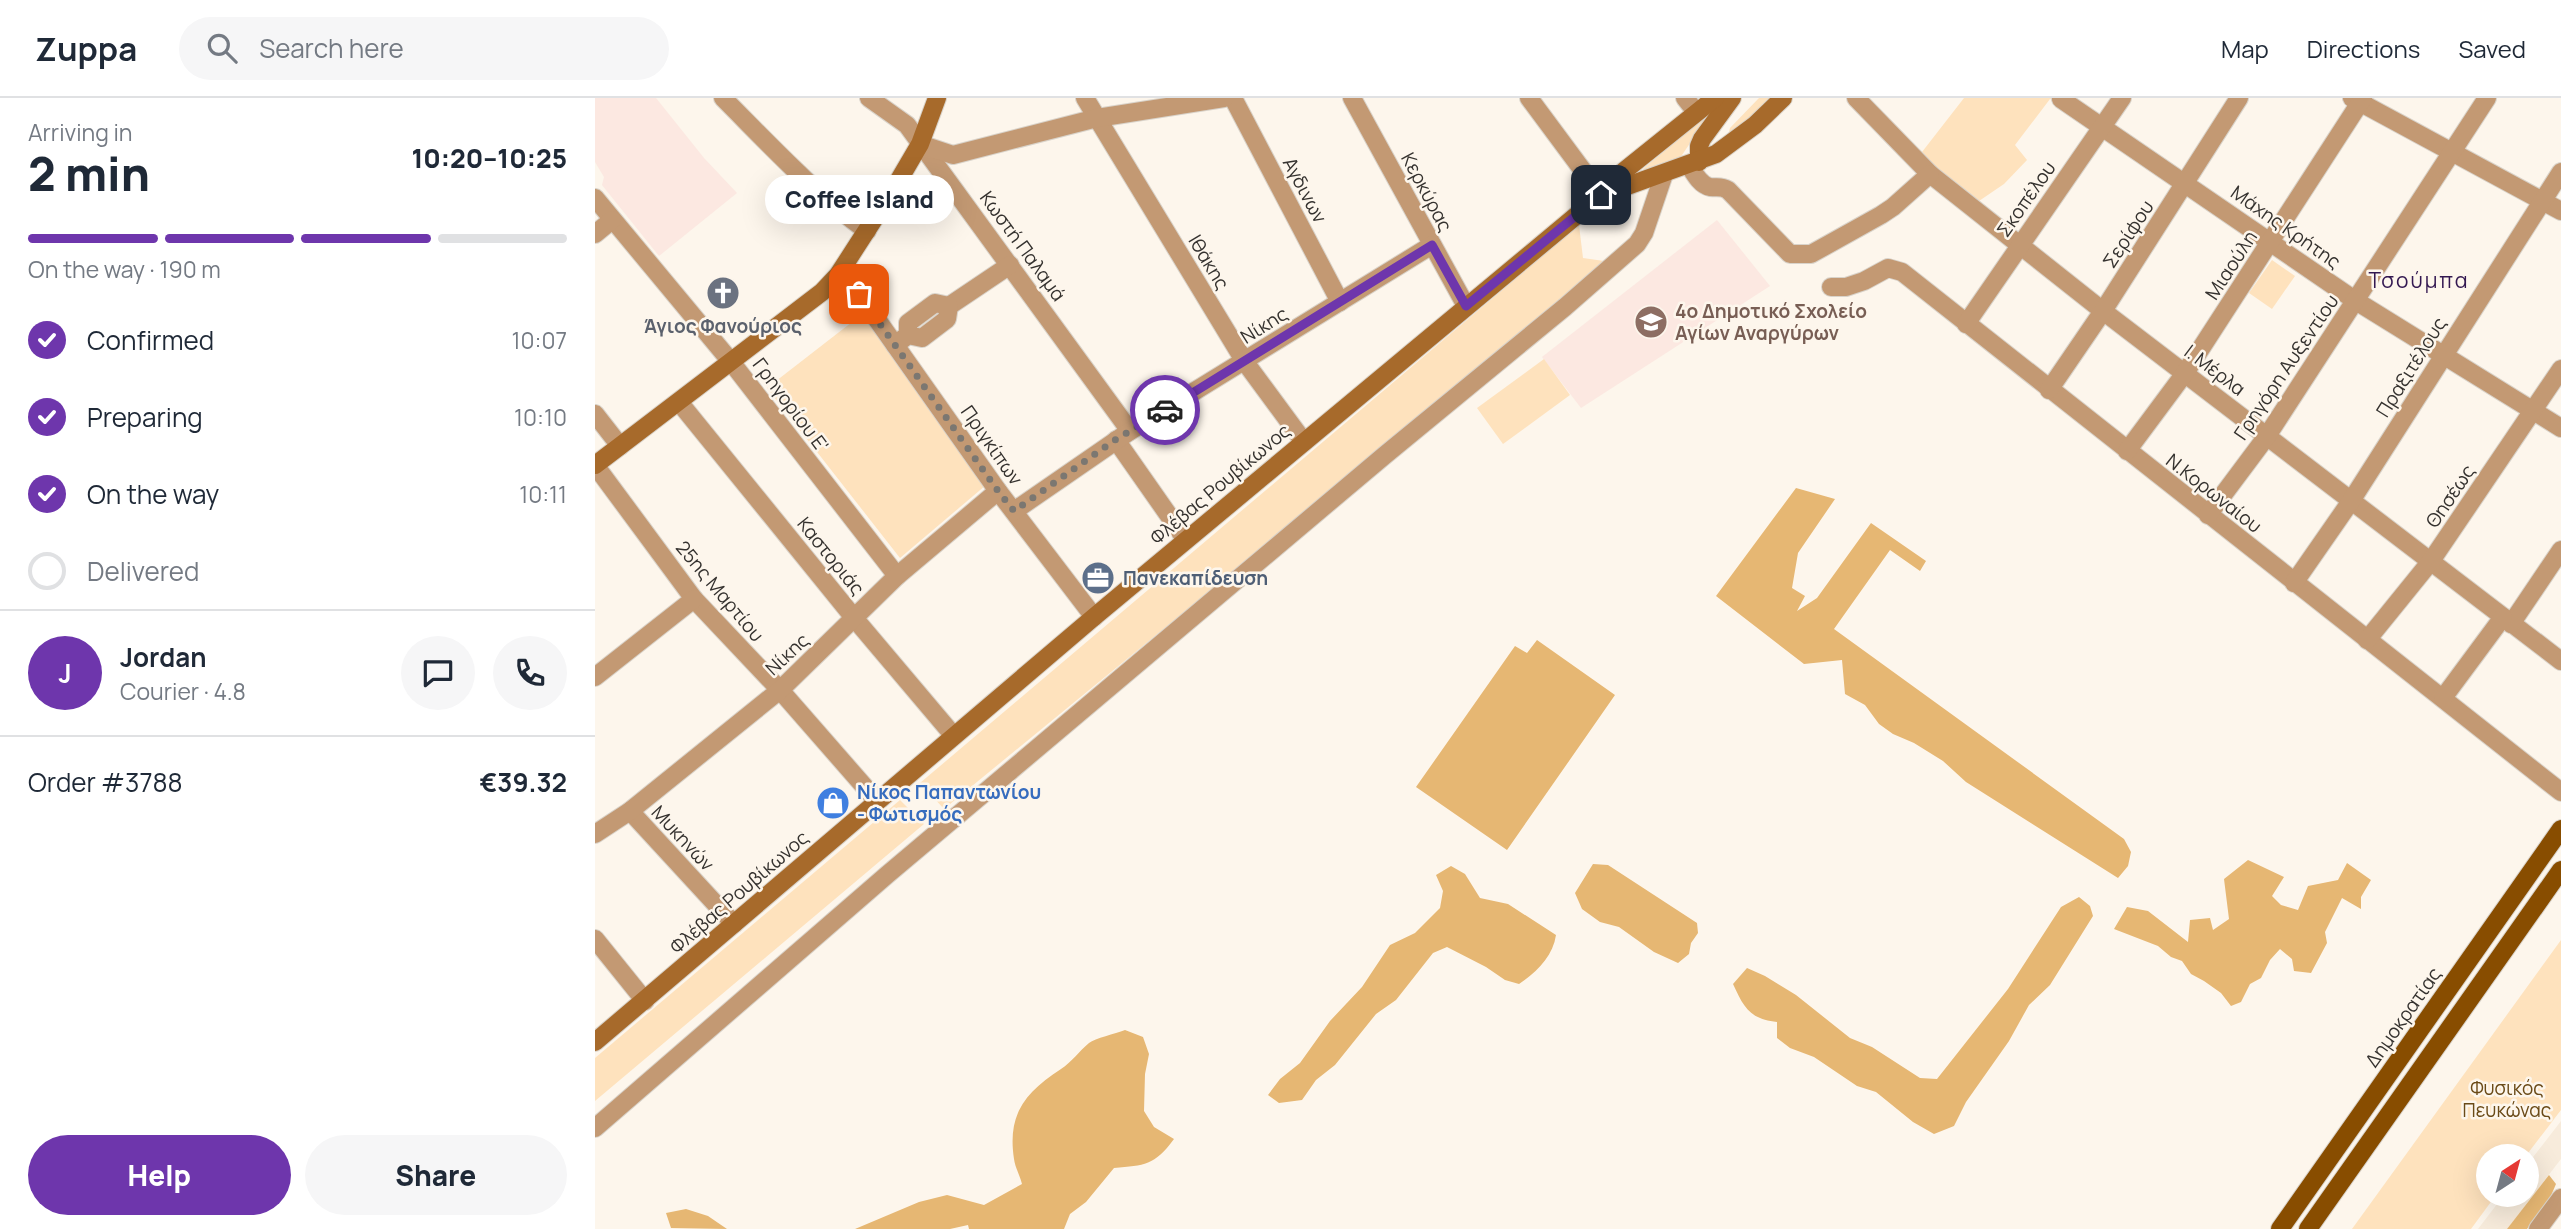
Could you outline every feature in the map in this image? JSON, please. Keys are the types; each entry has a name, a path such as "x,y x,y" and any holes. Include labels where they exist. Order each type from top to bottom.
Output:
{"main road":[{"name":"Δημοκρατίας","path":"2280,1229 2561,829"},
{"path":"2308,1229 2561,870"}],"street":[{"path":"723,98 790,165 845,215 867,231"},
{"name":"Κωστή Παλαμά","path":"869,98 907,125 1010,265 1123,435 1186,540"},
{"path":"595,465 732,363 822,292 838,275 921,144 937,98"},
{"name":"Ιθάκης","path":"1086,98 1245,362 1304,442"},
{"path":"921,144 953,155 1097,118 1178,102 1224,98"},
{"name":"Αγδινων","path":"1233,98 1340,302"},
{"name":"Κερκύρας","path":"1352,98 1466,306"},
{"path":"1529,98 1601,195 1716,154 1739,139 1783,98"},
{"name":"Φλέβας Ρουβίκωνος","path":"595,1042 953,735 1601,195 1691,105 1715,98"},
{"path":"1732,98 1699,146 1694,163 1701,182 1709,187 1721,186 1728,190 1790,254 1811,254 1881,215 1930,174"},
{"name":"Ι. Μέρλα","path":"1856,98 1930,174 2020,246 2561,661"},
{"name":"Σκοπέλου","path":"1966,324 2122,98"},
{"name":"Σερίφου","path":"2049,390 2103,311 2239,98"},
{"name":"Γρηγόρη Αυξεντίου","path":"2209,515 2267,436 2487,98"},
{"name":"Μάχης Κρήτης","path":"2061,99 2186,182 2356,301 2561,428"},
{"path":"2358,100 2561,211"},
{"name":"Μιαούλη","path":"2127,451 2185,373 2271,242 2358,100"},
{"name":"Πραξιτέλους","path":"2294,583 2351,501 2561,172"},
{"path":"595,1128 899,865 1637,244 1644,233 1664,174"},
{"name":"Γρηγορίου Ε'","path":"595,198 732,363 897,576"},
{"path":"595,234 612,220"},
{"name":"Νίκης","path":"1014,511 1123,435 1432,245"},
{"path":"902,340 908,323 935,303 949,306 1010,265"},
{"name":"Ν.Κορωναίου","path":"1832,288 1846,287 1864,281 1881,270 1894,268 2561,792"},
{"name":"Πριγκίπων","path":"859,294 902,340 998,491 1094,617"},
{"name":"Θησέως","path":"2367,640 2431,561 2561,369"},
{"name":"Καστοριάς","path":"678,402 953,735"},
{"path":"595,414 620,446"},
{"name":"25ης Μαρτίου","path":"595,465 694,599 780,690 877,801"},
{"name":"Νίκης","path":"595,834 630,811 780,690 897,576 998,491"},
{"path":"2443,698 2561,550"},
{"path":"595,677 694,599"},
{"name":"Μυκηνών","path":"630,811 734,924"},
{"path":"598,948 645,1001"},
{"path":"2538,1229 2561,1198"}],"shaded area":[{"path":"595,98 656,98 704,158 737,193 659,256 602,185 604,177 595,162"},
{"name":"4ο Δημοτικό Σχολείο Αγίων Αναργύρων","path":"1717,220 1770,286 1581,408 1542,357"},
{"path":"1796,488 1835,499 1798,553 1792,588 1805,596 1797,611 1817,598 1871,523 1926,561 1920,571 1890,550 1834,629 2124,839 2131,852 2128,866 2118,878 1966,782 1943,761 1879,724 1865,705 1845,694 1842,660 1804,664 1716,596"},
{"path":"1537,640 1615,695 1507,850 1416,787 1515,646 1527,653"},
{"path":"2248,860 2284,877 2272,896 2281,905 2298,910 2308,886 2338,880 2347,863 2371,880 2361,897 2361,909 2342,898 2325,932 2327,943 2311,973 2294,971 2292,959 2280,949 2270,960 2261,978 2250,984 2241,1002 2231,1006 2221,993 2191,974 2182,961 2171,957 2158,946 2114,929 2127,907 2148,911 2188,942 2190,920 2210,918 2213,930 2229,919 2224,879"},
{"path":"1593,864 1608,865 1697,923 1698,933 1691,943 1689,954 1678,963 1654,952 1619,927 1600,922 1582,909 1575,893"},
{"path":"1451,866 1465,874 1480,898 1508,904 1556,935 1543,963 1519,984 1505,980 1447,947 1433,953 1396,1000 1376,1014 1335,1065 1316,1080 1302,1100 1279,1103 1268,1095 1280,1079 1300,1063 1330,1021 1362,987 1390,945 1415,933 1440,908 1443,891 1436,875"},
{"path":"2079,897 2090,906 2093,916 2050,985 2029,1005 2009,1041 1966,1102 1954,1126 1934,1134 1913,1122 1876,1092 1857,1086 1814,1057 1790,1048 1777,1038 1777,1022 1760,1018 1749,1011 1733,984 1747,968 1765,976 1796,995 1850,1038 1872,1047 1920,1078 1937,1079 2008,989 2061,907"},
{"path":"1125,1030 1143,1037 1149,1054 1145,1074 1144,1111 1154,1127 1174,1139 1161,1154 1148,1162 1114,1168 1086,1202 1070,1214 1064,1229 969,1229 968,1225 950,1229 855,1229 919,1202 947,1195 984,1205 1022,1184 1015,1162 1013,1129 1022,1105 1038,1086 1069,1063 1089,1043"},
{"path":"2561,1121 2561,1159 2539,1188 2539,1149"},
{"path":"2549,1175 2556,1184 2550,1198 2527,1229 2507,1229 2523,1208 2539,1208 2539,1188"},
{"path":"2494,1208 2523,1208 2507,1229 2478,1229"},
{"path":"686,1209 708,1216 727,1229 671,1228 666,1213"}],"green space":[{"path":"1759,98 1773,98 1752,123 1728,135 1730,128"},
{"path":"1964,98 2058,98 2055,102 2050,99 2015,145 2027,160 2004,184 1979,201 1947,179 1922,152"},
{"path":"1703,118 1705,121 1680,158 1646,171 1643,169"},
{"path":"1579,225 1583,258 1611,262 944,809 920,783"},
{"path":"2272,260 2295,276 2272,309 2249,293"},
{"path":"865,312 986,485 900,558 767,388"},
{"path":"1544,359 1570,395 1503,444 1477,408"},
{"path":"900,800 924,824 595,1101 595,1058"},
{"name":"Φυσικός Πευκώνας","path":"2561,940 2561,1110 2535,1144 2476,1144 2476,1208 2486,1208 2471,1229 2352,1229"}],"way so far":[{"path":"859,294 1014,511 1115,440 1165,410"}],"place":[{"name":"Άγιος Φανούριος","path":"723,293"},
{"name":"Coffee Island","path":"859,294"},
{"name":"4ο Δημοτικό Σχολείο Αγίων Αναργύρων","path":"1651,322"},
{"name":"Πανεκαπίδευση","path":"1098,578"},
{"name":"Νίκος Παπαντωνίου - Φωτισμός","path":"833,803"}],"district":[{"name":"Τσούμπα","path":"2419,281"}],"route":[{"path":"1165,410 1432,245 1466,306 1601,195"}]}
